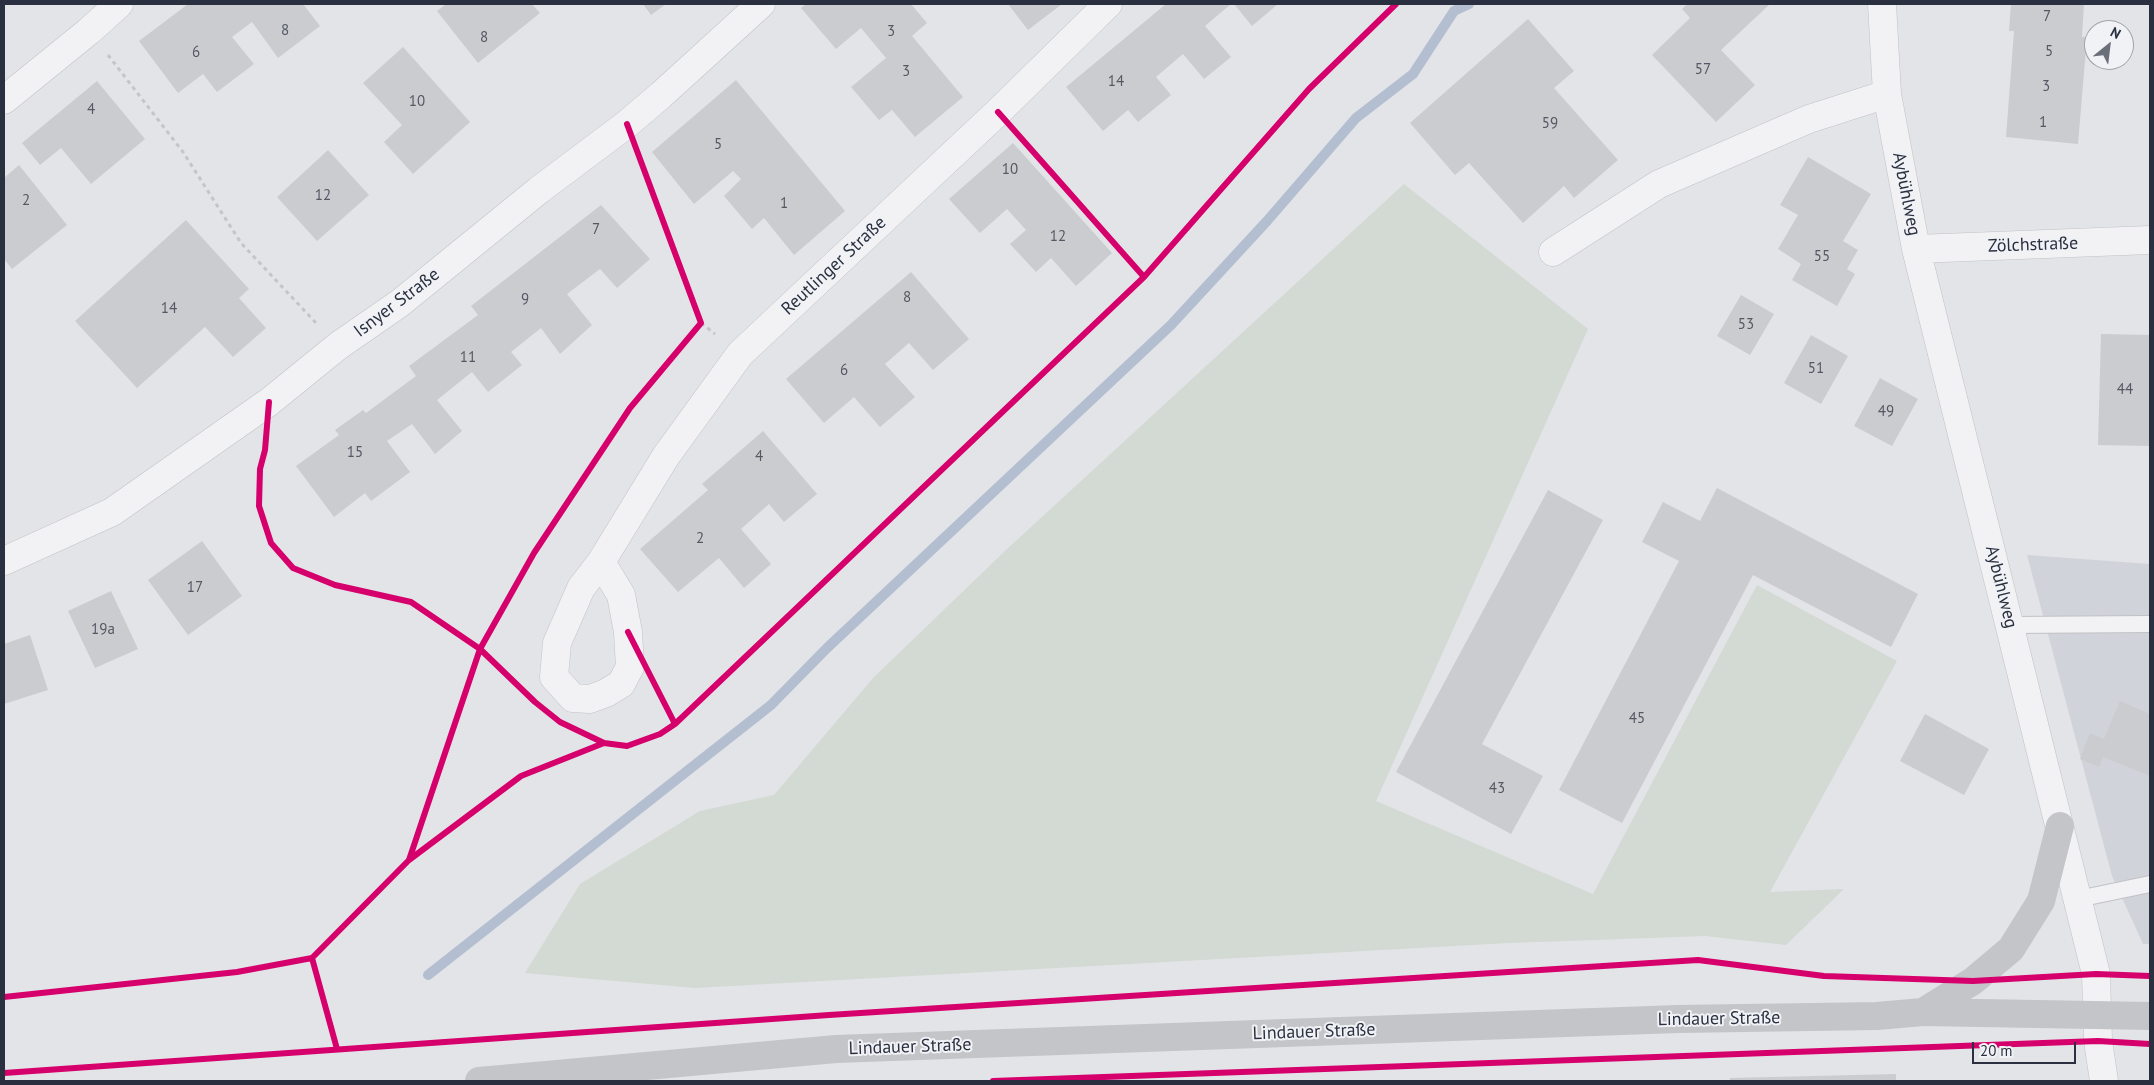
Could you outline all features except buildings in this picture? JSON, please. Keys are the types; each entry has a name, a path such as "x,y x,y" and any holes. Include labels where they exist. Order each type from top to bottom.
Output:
{"main road":[{"path":"1923,1012 1973,981 2011,949 2041,901 2060,826"},
{"name":"Lindauer Straße","path":"480,1081 836,1050 1658,1020 1877,1016 1923,1012 2150,1016"}],"street":[{"path":"4,100 120,4"},
{"name":"Isnyer Straße","path":"4,561 112,512 269,402 338,346 400,302 540,190 627,124 761,4"},
{"name":"Reutlinger Straße","path":"601,562 666,456 740,354 998,112 1108,4"},
{"name":"Aybühlweg","path":"1882,4 1887,94 1916,249 2011,625 2096,974 2098,1041 2104,1081"},
{"path":"1553,252 1659,184 1809,119 1887,94"},
{"name":"Zölchstraße","path":"1916,249 2150,240"}],"lane":[{"path":"2011,625 2150,624"},
{"path":"2078,899 2150,884"}],"path":[{"path":"4,997 237,972 312,958 409,860 521,776 604,743 627,746 660,734 675,724 1144,277 1309,89 1396,4"},
{"path":"89,31 183,152 241,243 338,346"},
{"path":"998,112 1144,277"},
{"path":"409,860 480,649 534,553 630,408 701,323 627,124"},
{"path":"269,402 265,450 260,469 260,506 270,543 292,568 335,585 411,602 480,649"},
{"path":"312,958 337,1049"}],"shaded area":[{"path":"1404,184 1588,329 1376,801 1593,894 1757,585 1897,661 1770,892 1844,889 1786,945 1705,936 1509,943 695,988 525,973 580,884 700,811 774,795 873,678 1006,550"},
{"path":"2027,555 2150,564 2150,944 2143,944 2112,876"}],"waterway":[{"path":"428,975 771,705 827,648 1171,325 1267,221 1356,118 1413,74 1454,11 1469,4"}],"cycle path":[{"path":"4,997 237,972 312,958 409,860 521,776 604,743 627,746 660,734 675,724 1144,277 1309,89 1396,4"},
{"path":"998,112 1144,277"},
{"path":"409,860 480,649 534,553 630,408 701,323 627,124"},
{"path":"269,402 265,450 260,469 259,506 271,543 293,568 335,585 411,602 480,649 535,702 560,722 604,743"},
{"path":"628,632 675,724"},
{"path":"312,958 337,1049"},
{"path":"4,1073 829,1015 1698,960 1824,976 1973,981 2096,974 2150,976"},
{"path":"993,1081 2098,1041 2150,1044"}]}
